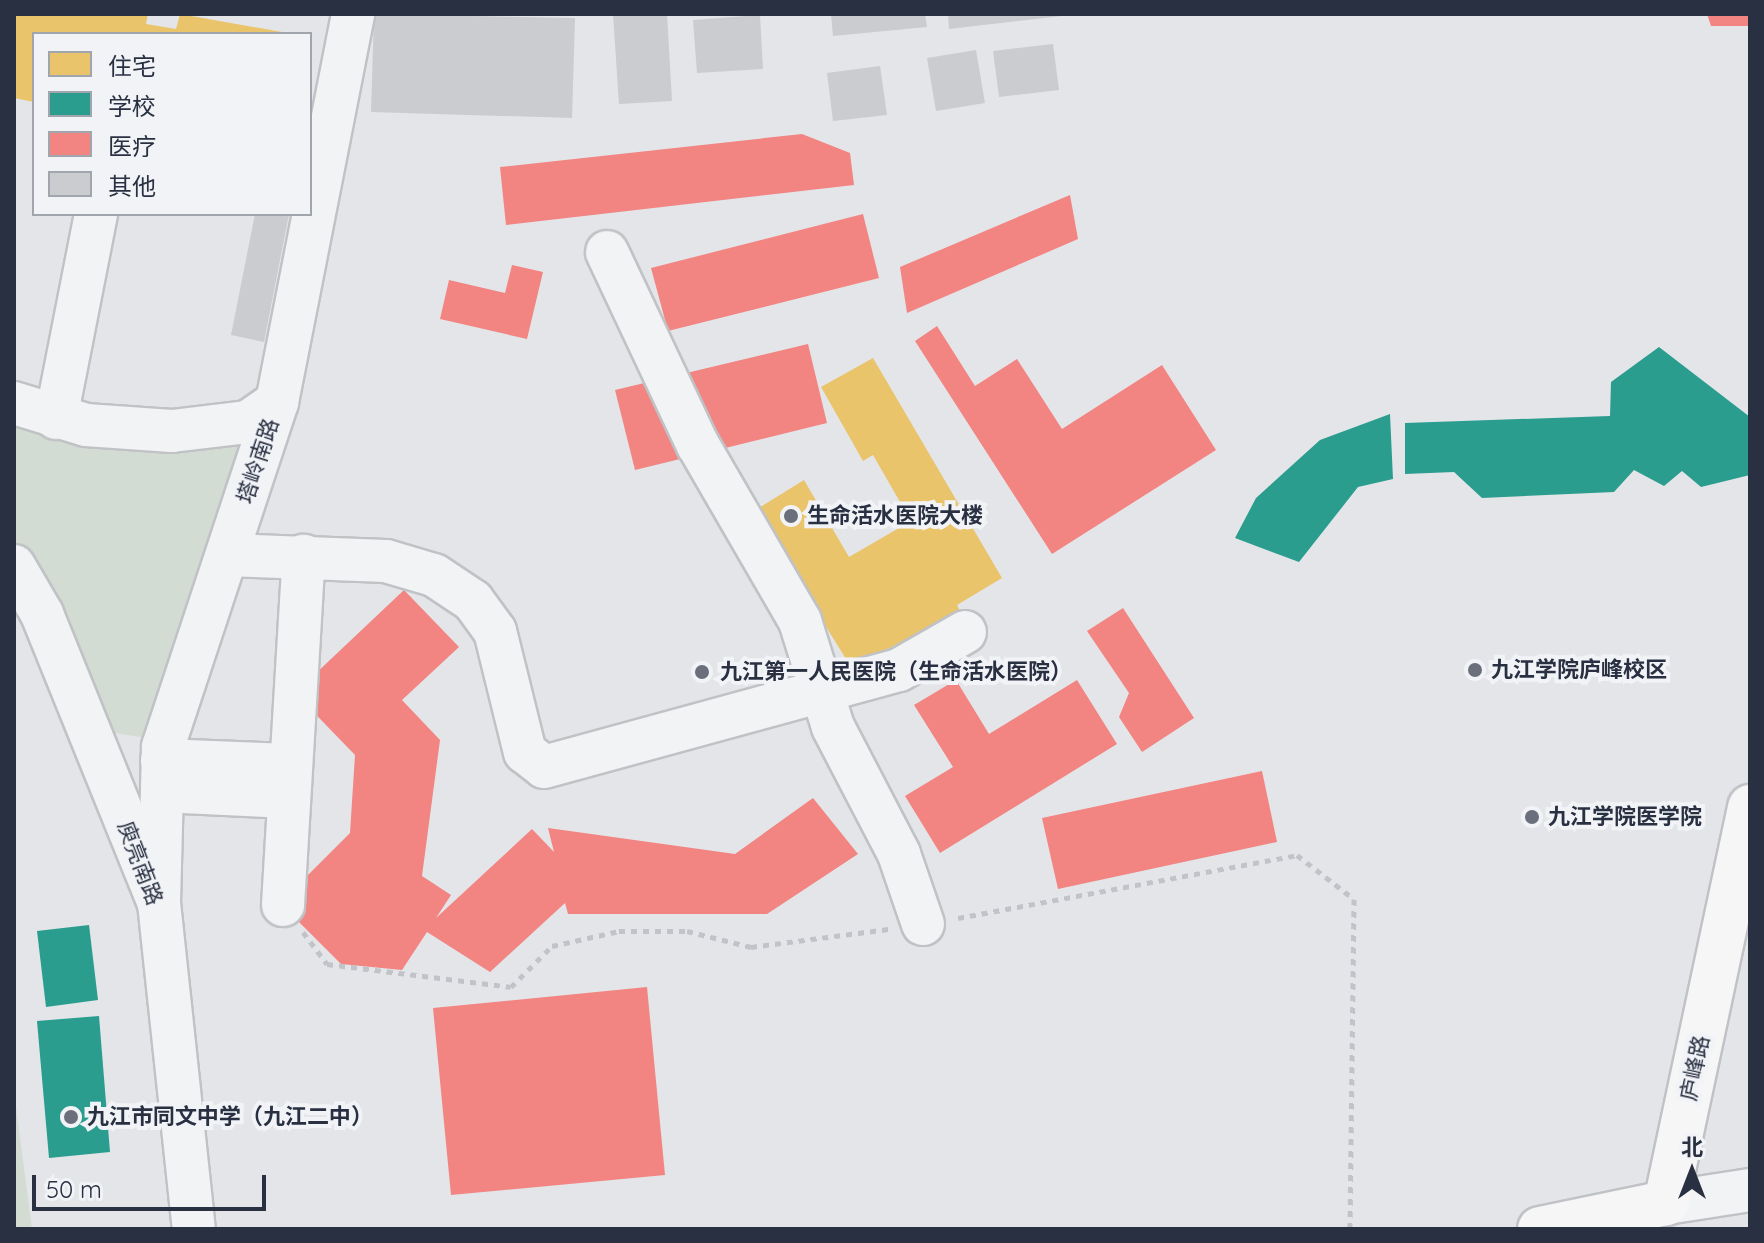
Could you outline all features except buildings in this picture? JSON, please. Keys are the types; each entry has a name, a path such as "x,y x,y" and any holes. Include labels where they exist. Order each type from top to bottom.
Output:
{"main road":[{"name":"庐峰路","path":"1666,1203 1750,807"},
{"path":"1540,1229 1666,1203"}],"street":[{"name":"塔岭南路","path":"159,903 162,776 277,402 353,14"},
{"path":"56,418 96,216"},
{"path":"607,252 698,445 800,621 833,727 899,854 923,924"},
{"path":"14,403 56,418 172,431 248,422 277,402"},
{"path":"228,555 304,556 357,539 434,575 473,601 495,631 525,752 544,767 899,670 965,632"},
{"path":"283,905 288,781 304,556"},
{"name":"庾亮南路","path":"14,566 42,614 159,903 194,1229"},
{"path":"162,776 288,781"},
{"path":"1666,1203 1750,1190"},
{"path":"1666,1203 1700,1229"}],"shaded area":[{"path":"14,417 249,432 153,739 115,733 14,549"},
{"path":"14,1092 32,1229 14,1229"}],"place":[{"name":"生命活水医院大楼","path":"791,516"},
{"name":"九江学院庐峰校区","path":"1475,670"},
{"name":"九江第一人民医院（生命活水医院）","path":"702,672"},
{"name":"九江学院医学院","path":"1532,817"},
{"name":"九江市同文中学（九江二中）","path":"71,1117"}]}
